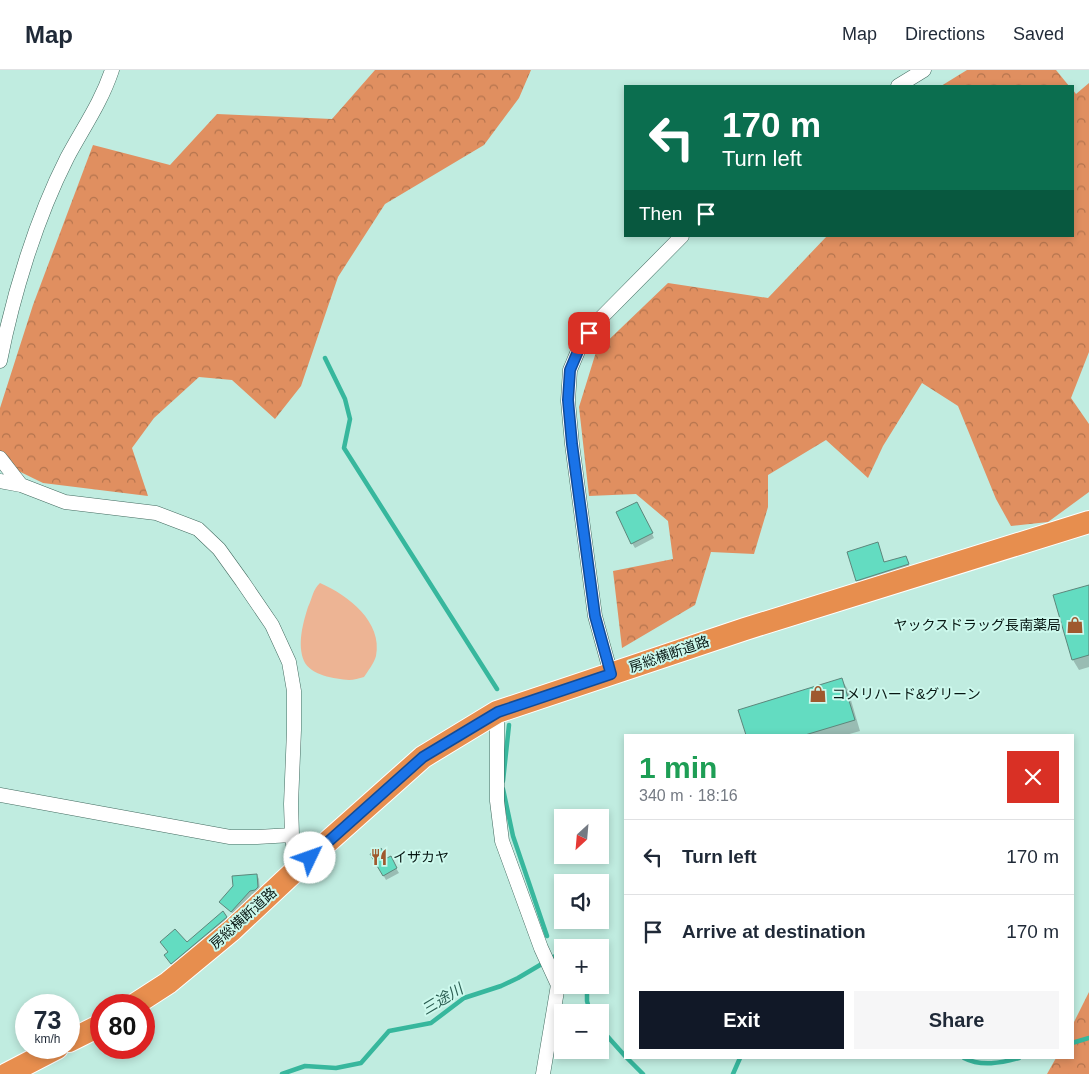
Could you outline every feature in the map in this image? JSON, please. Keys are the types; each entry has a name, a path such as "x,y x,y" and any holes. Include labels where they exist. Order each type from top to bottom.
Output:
{"highway":[{"name":"房総横断道路","path":"151,994 168,983 232,930 296,870 423,757 498,712 746,629 1089,522"},
{"path":"8,1074 36,1059"}],"street":[{"path":"0,361 3,328 39,222 67,158 105,92 112,70"},
{"path":"900,85 924,70"},
{"path":"611,674 595,616 572,444 568,400 570,370 581,344 598,321 681,237"},
{"path":"0,458 21,485"},
{"path":"0,481 21,485 65,502 156,513 198,529 219,549 272,625 289,662 294,701 291,804 296,870"},
{"path":"498,712 497,801 502,841 541,948 558,985 541,1073"},
{"path":"0,795 230,837 292,835"}],"shaded area":[{"path":"320,583 352,602 369,621 377,644 376,656 364,677 349,680 330,677 312,670 304,661 301,648 303,627 313,594"}],"green space":[{"path":"375,70 531,70 519,98 484,145 385,204 338,277 301,386 275,419 232,380 199,377 154,418 132,448 148,496 43,483 0,462 0,408 33,305 93,145 170,165 217,114 332,119"},
{"path":"967,70 1056,70 1068,85 943,85"},
{"path":"1089,83 1089,352 1071,398 1089,424 1089,492 1048,522 1011,526 996,499 958,406 922,383 883,446 868,478 826,440 768,475 768,507 754,554 711,552 695,605 622,648 613,571 673,559 668,521 636,494 589,496 579,407 596,352 668,283 768,298 826,237 1074,237 1074,91 1076,94"},
{"path":"1089,992 1089,1074 1047,1074 1055,1059 1074,1059 1074,1022"}],"building":[{"path":"637,502 653,533 631,544 616,512"},
{"path":"878,542 884,562 906,556 909,564 856,581 847,552"},
{"name":"ヤックスドラッグ長南薬局","path":"1089,585 1089,655 1072,660 1053,595"},
{"name":"コメリハード&グリーン","path":"842,678 855,720 808,734 746,734 738,710"},
{"name":"イザカヤ","path":"381,848 387,858 391,856 397,868 383,876 370,854"},
{"path":"257,874 258,887 250,891 231,912 219,902 233,886 232,876"},
{"path":"223,911 227,917 171,964 164,955 168,952 160,942 175,929 187,942"}],"waterway":[{"path":"325,358 345,399 350,419 344,448 497,689"},
{"path":"503,781 509,725"},
{"path":"503,789 513,836 547,936"},
{"name":"三途川","path":"282,1074 305,1066 336,1068 361,1063 389,1031 431,1023 464,998 501,986 554,957"},
{"name":"三途川","path":"587,994 588,1004"},
{"name":"三途川","path":"609,1038 624,1055"},
{"name":"三途川","path":"1074,1042 1089,1038"},
{"name":"三途川","path":"628,1059 643,1074"},
{"name":"三途川","path":"733,1074 740,1059"},
{"name":"三途川","path":"966,1059 984,1063 998,1063 1015,1059"}],"place":[{"name":"ヤックスドラッグ長南薬局","path":"1075,625"},
{"name":"コメリハード&グリーン","path":"818,694"},
{"name":"イザカヤ","path":"379,857"}],"route":[{"path":"310,858 423,757 498,712 611,674 595,616 568,400 570,370 581,344 589,333"}]}
